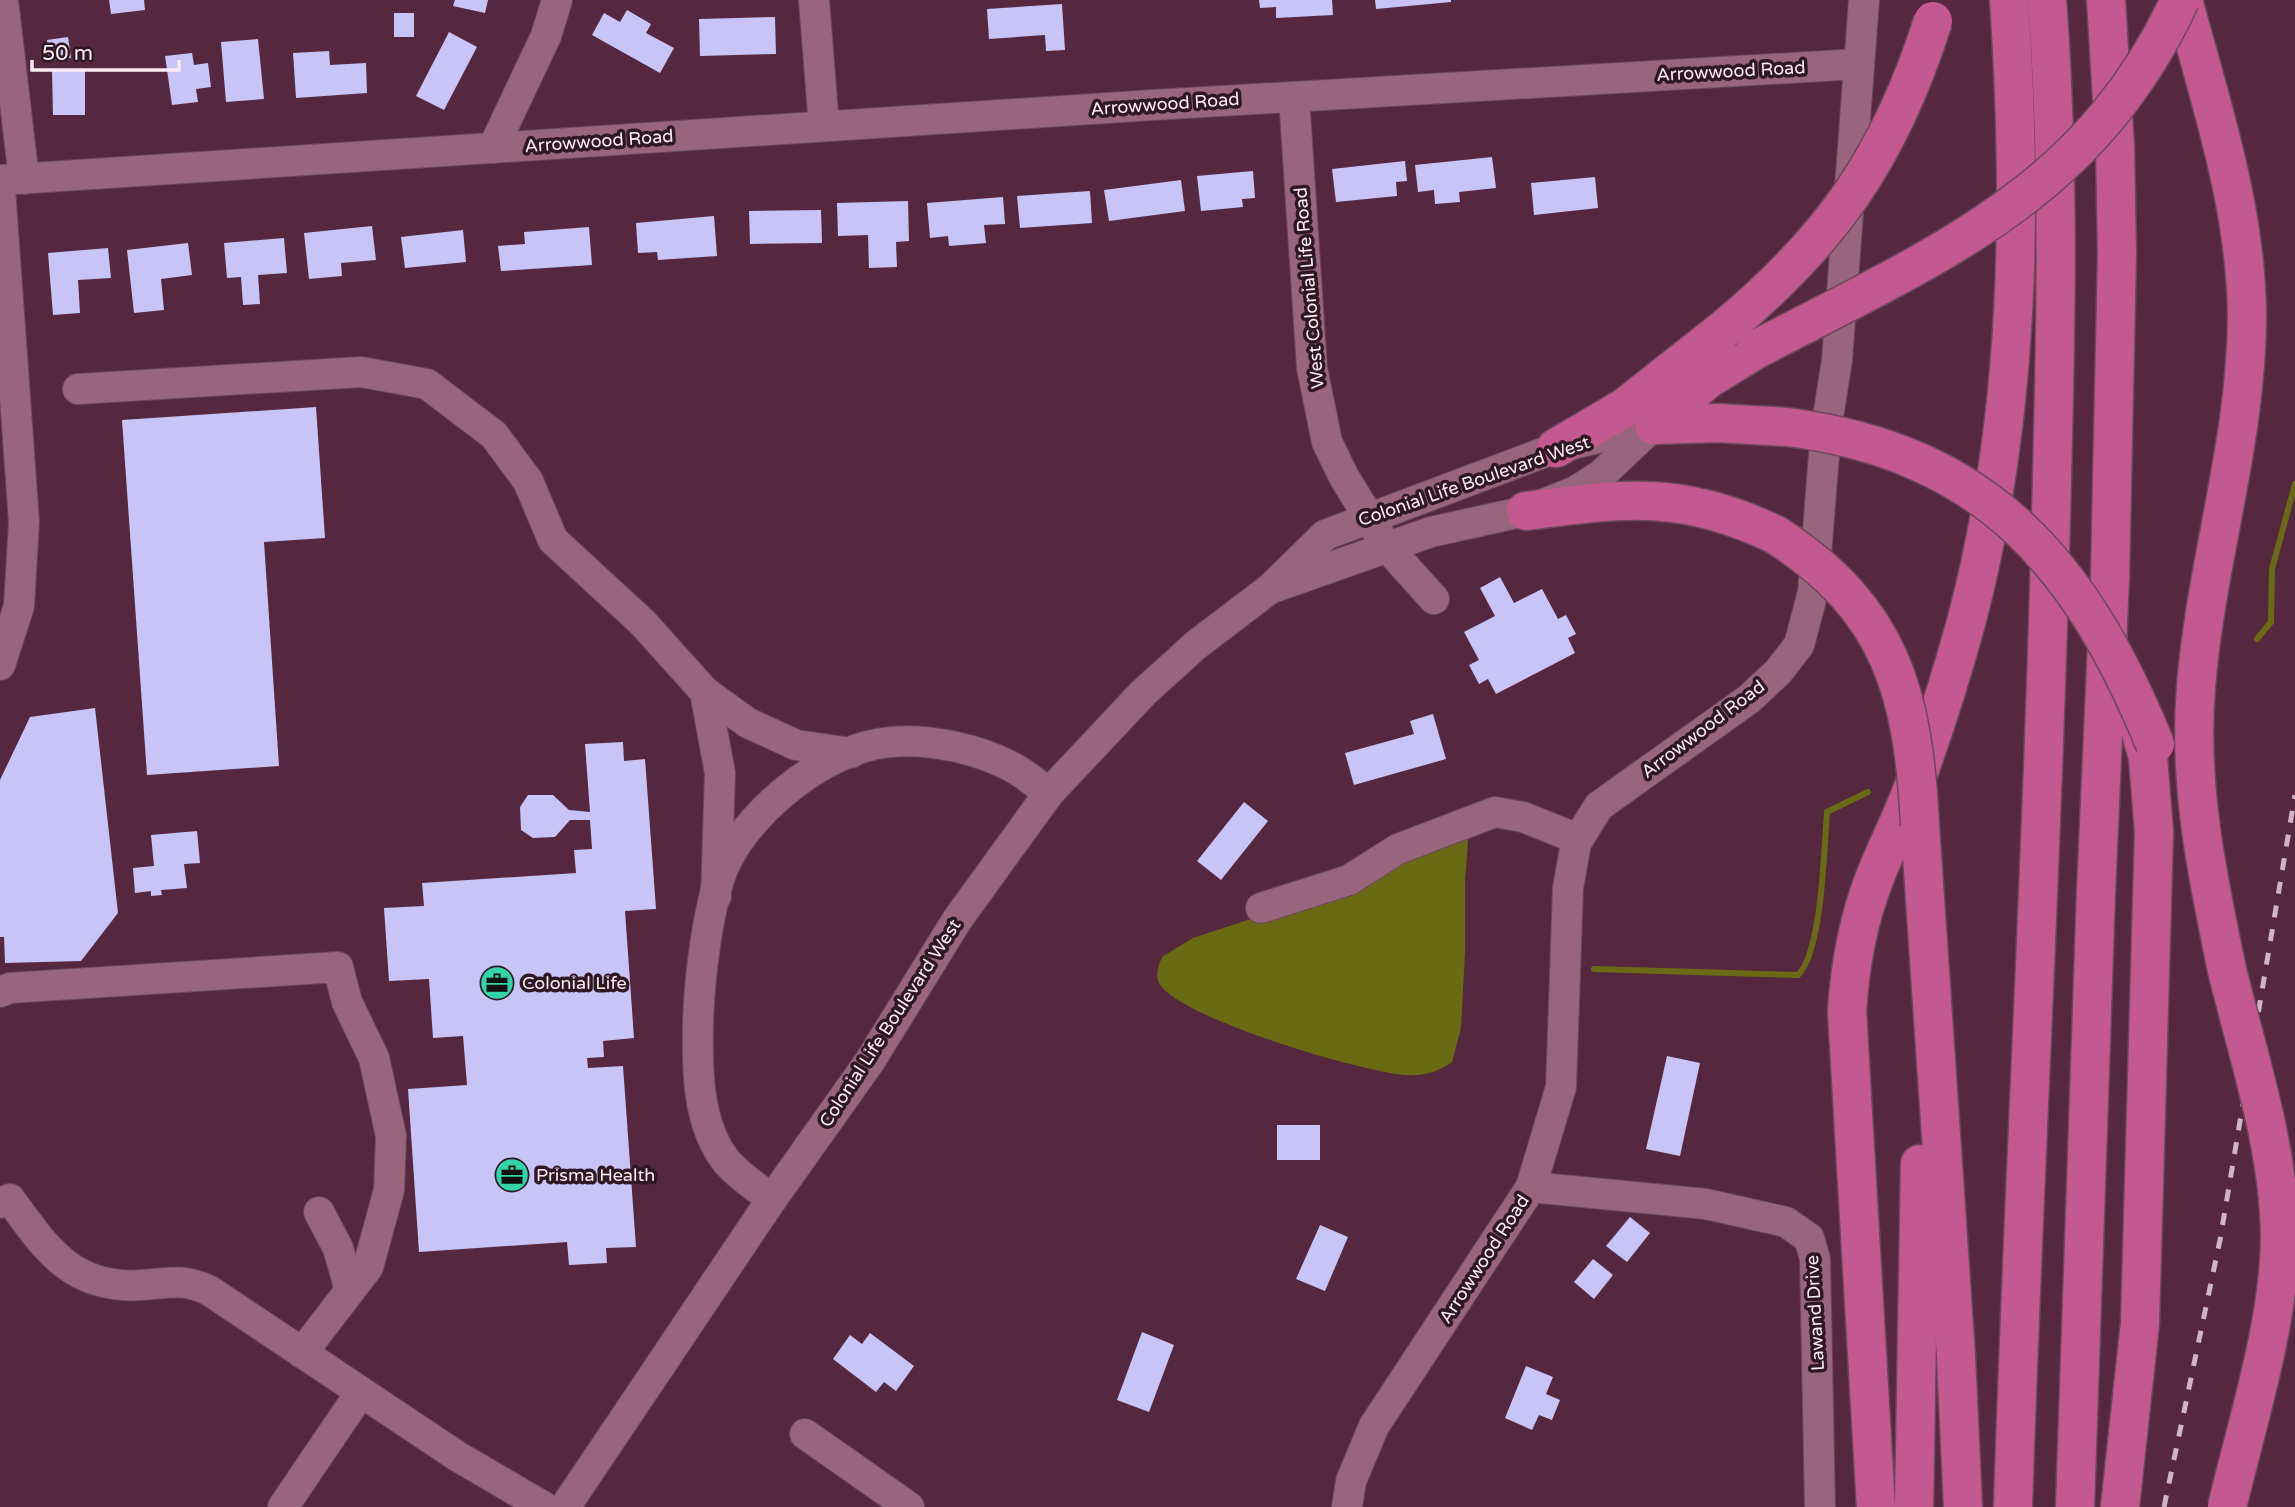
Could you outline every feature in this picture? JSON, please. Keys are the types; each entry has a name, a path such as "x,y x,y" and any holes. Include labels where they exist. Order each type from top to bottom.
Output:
{"highway":[{"path":"1876,1507 1848,991 1854,947 1866,903 1914,786 1967,618 1997,469 2013,336 2018,215 2009,0"},
{"path":"2013,1507 2030,1032 2043,846 2057,286 2053,82 2047,0"},
{"path":"2075,1507 2096,892 2110,578 2117,253 2115,147 2106,0"},
{"path":"1654,425 1708,379 1755,350 1941,253 2029,195 2104,121 2145,64 2182,0"},
{"path":"2182,0 2239,213 2247,314 2240,415 2196,684 2194,757 2200,868"},
{"path":"1556,448 1624,408 1763,298 1810,249 1860,183 1899,114 1935,11"},
{"path":"1654,425 1718,423 1787,427 1857,439 1919,461 1983,498 2027,535 2058,567 2095,620 2126,677 2155,744 2200,868 2272,1162 2280,1237 2271,1314 2227,1507"},
{"path":"1526,511 1617,500 1674,501 1712,508 1776,535 1824,569 1869,621 1889,654 1910,723 1917,763 1956,1356 1963,1507"},
{"path":"2120,1507 2140,1323 2154,832 2148,758 2126,677"},
{"path":"1914,1507 1925,893"}],"street":[{"path":"0,665 19,606 24,522 8,183 3,0"},
{"path":"493,148 546,36 557,0"},
{"path":"814,0 824,127"},
{"path":"1858,64 1864,0"},
{"name":"Arrowwood Road","path":"8,183 493,148 1858,64 1837,359 1826,430 1813,592 1799,645 1778,672 1749,699 1599,806 1578,839 1568,888 1561,1087 1531,1187 1374,1426 1351,1481 1347,1507"},
{"name":"West Colonial Life Road","path":"1294,97 1312,368 1327,442 1344,477 1387,547 1434,599"},
{"path":"78,389 361,372 427,384 494,435 528,481 553,540 643,623 705,692 748,723 796,745 851,753"},
{"name":"Colonial Life Boulevard West","path":"1271,588 1387,547 1475,520 1526,511 1576,491 1601,475 1654,425"},
{"name":"Colonial Life Boulevard West","path":"565,1507 772,1199 870,1061 957,920 1049,793 1143,693 1196,646 1271,588 1325,535 1369,516 1556,448 1654,425"},
{"path":"705,692 720,773 716,896"},
{"path":"772,1199 726,1161 712,1136 701,1100 697,1048 699,997 724,864 743,833 770,804 807,773 851,753 891,741 971,751 1010,766 1049,793"},
{"path":"1261,908 1349,880 1398,849 1495,812 1523,817 1578,839"},
{"path":"0,992 10,988 338,967 347,1002 374,1058 391,1136 388,1190 368,1267 302,1353"},
{"name":"Lawand Drive","path":"1531,1187 1706,1204 1786,1222 1809,1238 1815,1259 1820,1507"},
{"path":"0,1203 10,1199 38,1238 74,1272 116,1286 190,1281 210,1291 457,1457 544,1507"},
{"path":"319,1212 338,1248 351,1290"},
{"path":"283,1507 361,1392"},
{"path":"805,1434 909,1507"}],"shaded area":[{"path":"1464,833 1468,840 1461,1028 1452,1062 1442,1068 1431,1073 1407,1075 1353,1065 1315,1054 1200,1012 1173,997 1159,983 1157,973 1162,957 1193,938 1272,912"}],"building":[{"path":"109,0 144,0 145,10 111,14"},
{"path":"455,0 488,0 485,13 453,6"},
{"path":"1259,0 1332,0 1333,15 1276,18 1276,7 1260,8"},
{"path":"1375,0 1451,0 1451,2 1376,9"},
{"path":"1062,4 1065,50 1046,51 1045,35 989,39 987,9"},
{"path":"627,10 651,24 646,33 674,48 660,73 592,35 604,13 620,22"},
{"path":"394,13 414,13 414,37 394,37"},
{"path":"775,17 776,54 700,56 699,19"},
{"path":"449,32 477,47 444,110 416,96"},
{"path":"68,37 71,58 49,60 47,40"},
{"path":"258,39 264,99 226,102 221,42"},
{"path":"329,51 330,65 366,63 367,93 296,98 293,53"},
{"path":"192,53 194,65 208,63 211,87 196,89 198,102 172,105 165,56"},
{"path":"52,71 85,71 85,115 53,115"},
{"path":"1492,157 1496,188 1459,192 1460,202 1435,204 1434,190 1418,192 1415,165"},
{"path":"1405,161 1407,181 1396,182 1397,196 1336,202 1332,169"},
{"path":"1253,171 1255,198 1242,199 1243,207 1201,211 1197,176"},
{"path":"1595,177 1598,208 1534,215 1531,183"},
{"path":"1181,180 1185,211 1109,221 1104,190"},
{"path":"1090,191 1092,223 1020,228 1017,196"},
{"path":"1003,197 1005,224 984,225 986,243 949,246 948,236 930,238 927,203"},
{"path":"908,201 909,241 896,242 897,267 869,268 868,235 838,236 837,203"},
{"path":"821,210 822,243 750,244 749,211"},
{"path":"714,216 717,256 658,260 657,252 638,253 636,223"},
{"path":"372,226 376,260 341,263 342,276 309,279 304,233"},
{"path":"589,227 592,265 501,271 498,246 525,244 524,232"},
{"path":"463,230 466,262 405,268 401,237"},
{"path":"284,238 287,273 258,275 260,304 243,305 241,277 227,278 224,243"},
{"path":"188,243 192,275 161,279 164,310 134,313 127,250"},
{"path":"108,248 111,278 78,280 80,313 53,315 48,253"},
{"path":"316,407 325,538 264,542 279,766 147,775 122,420"},
{"path":"1500,577 1514,603 1542,589 1558,619 1566,615 1576,634 1568,638 1575,653 1496,694 1488,679 1479,684 1469,665 1479,660 1464,632 1495,616 1480,588"},
{"path":"95,708 118,913 81,961 5,963 4,937 0,937 0,780 30,717"},
{"path":"1433,714 1446,759 1354,785 1345,753 1414,734 1410,721"},
{"path":"623,742 624,761 645,759 656,909 625,911 634,1038 603,1041 604,1057 587,1058 588,1068 623,1066 636,1247 606,1248 607,1263 569,1265 567,1242 419,1252 408,1089 467,1085 463,1036 433,1038 429,979 389,981 384,908 424,906 422,883 576,873 574,850 592,849 590,820 570,820 555,837 533,838 521,830 520,807 528,795 553,795 569,810 590,812 585,744"},
{"path":"1244,802 1268,821 1221,880 1197,861"},
{"path":"197,831 200,863 184,864 187,888 161,890 162,895 151,896 151,891 135,893 133,868 154,866 151,835"},
{"path":"1667,1056 1700,1063 1680,1156 1646,1149"},
{"path":"1277,1125 1320,1125 1320,1160 1277,1160"},
{"path":"1630,1217 1650,1233 1627,1262 1606,1246"},
{"path":"1320,1225 1348,1237 1325,1291 1296,1279"},
{"path":"1593,1259 1613,1275 1594,1299 1574,1282"},
{"path":"1142,1332 1174,1345 1149,1412 1117,1400"},
{"path":"870,1333 914,1366 896,1391 884,1382 876,1392 833,1359 850,1335 862,1344"},
{"path":"1526,1366 1553,1377 1546,1394 1560,1400 1552,1420 1539,1415 1532,1430 1505,1418"}],"waterway":[{"path":"2257,639 2271,622 2272,569 2295,484"},
{"path":"1594,969 1798,975 1806,963 1817,923 1827,812 1868,792"}],"railway":[{"path":"2164,1507 2220,1240 2295,795"}],"place":[{"name":"Colonial Life","path":"497,983"},
{"name":"Prisma Health","path":"512,1175"}]}
